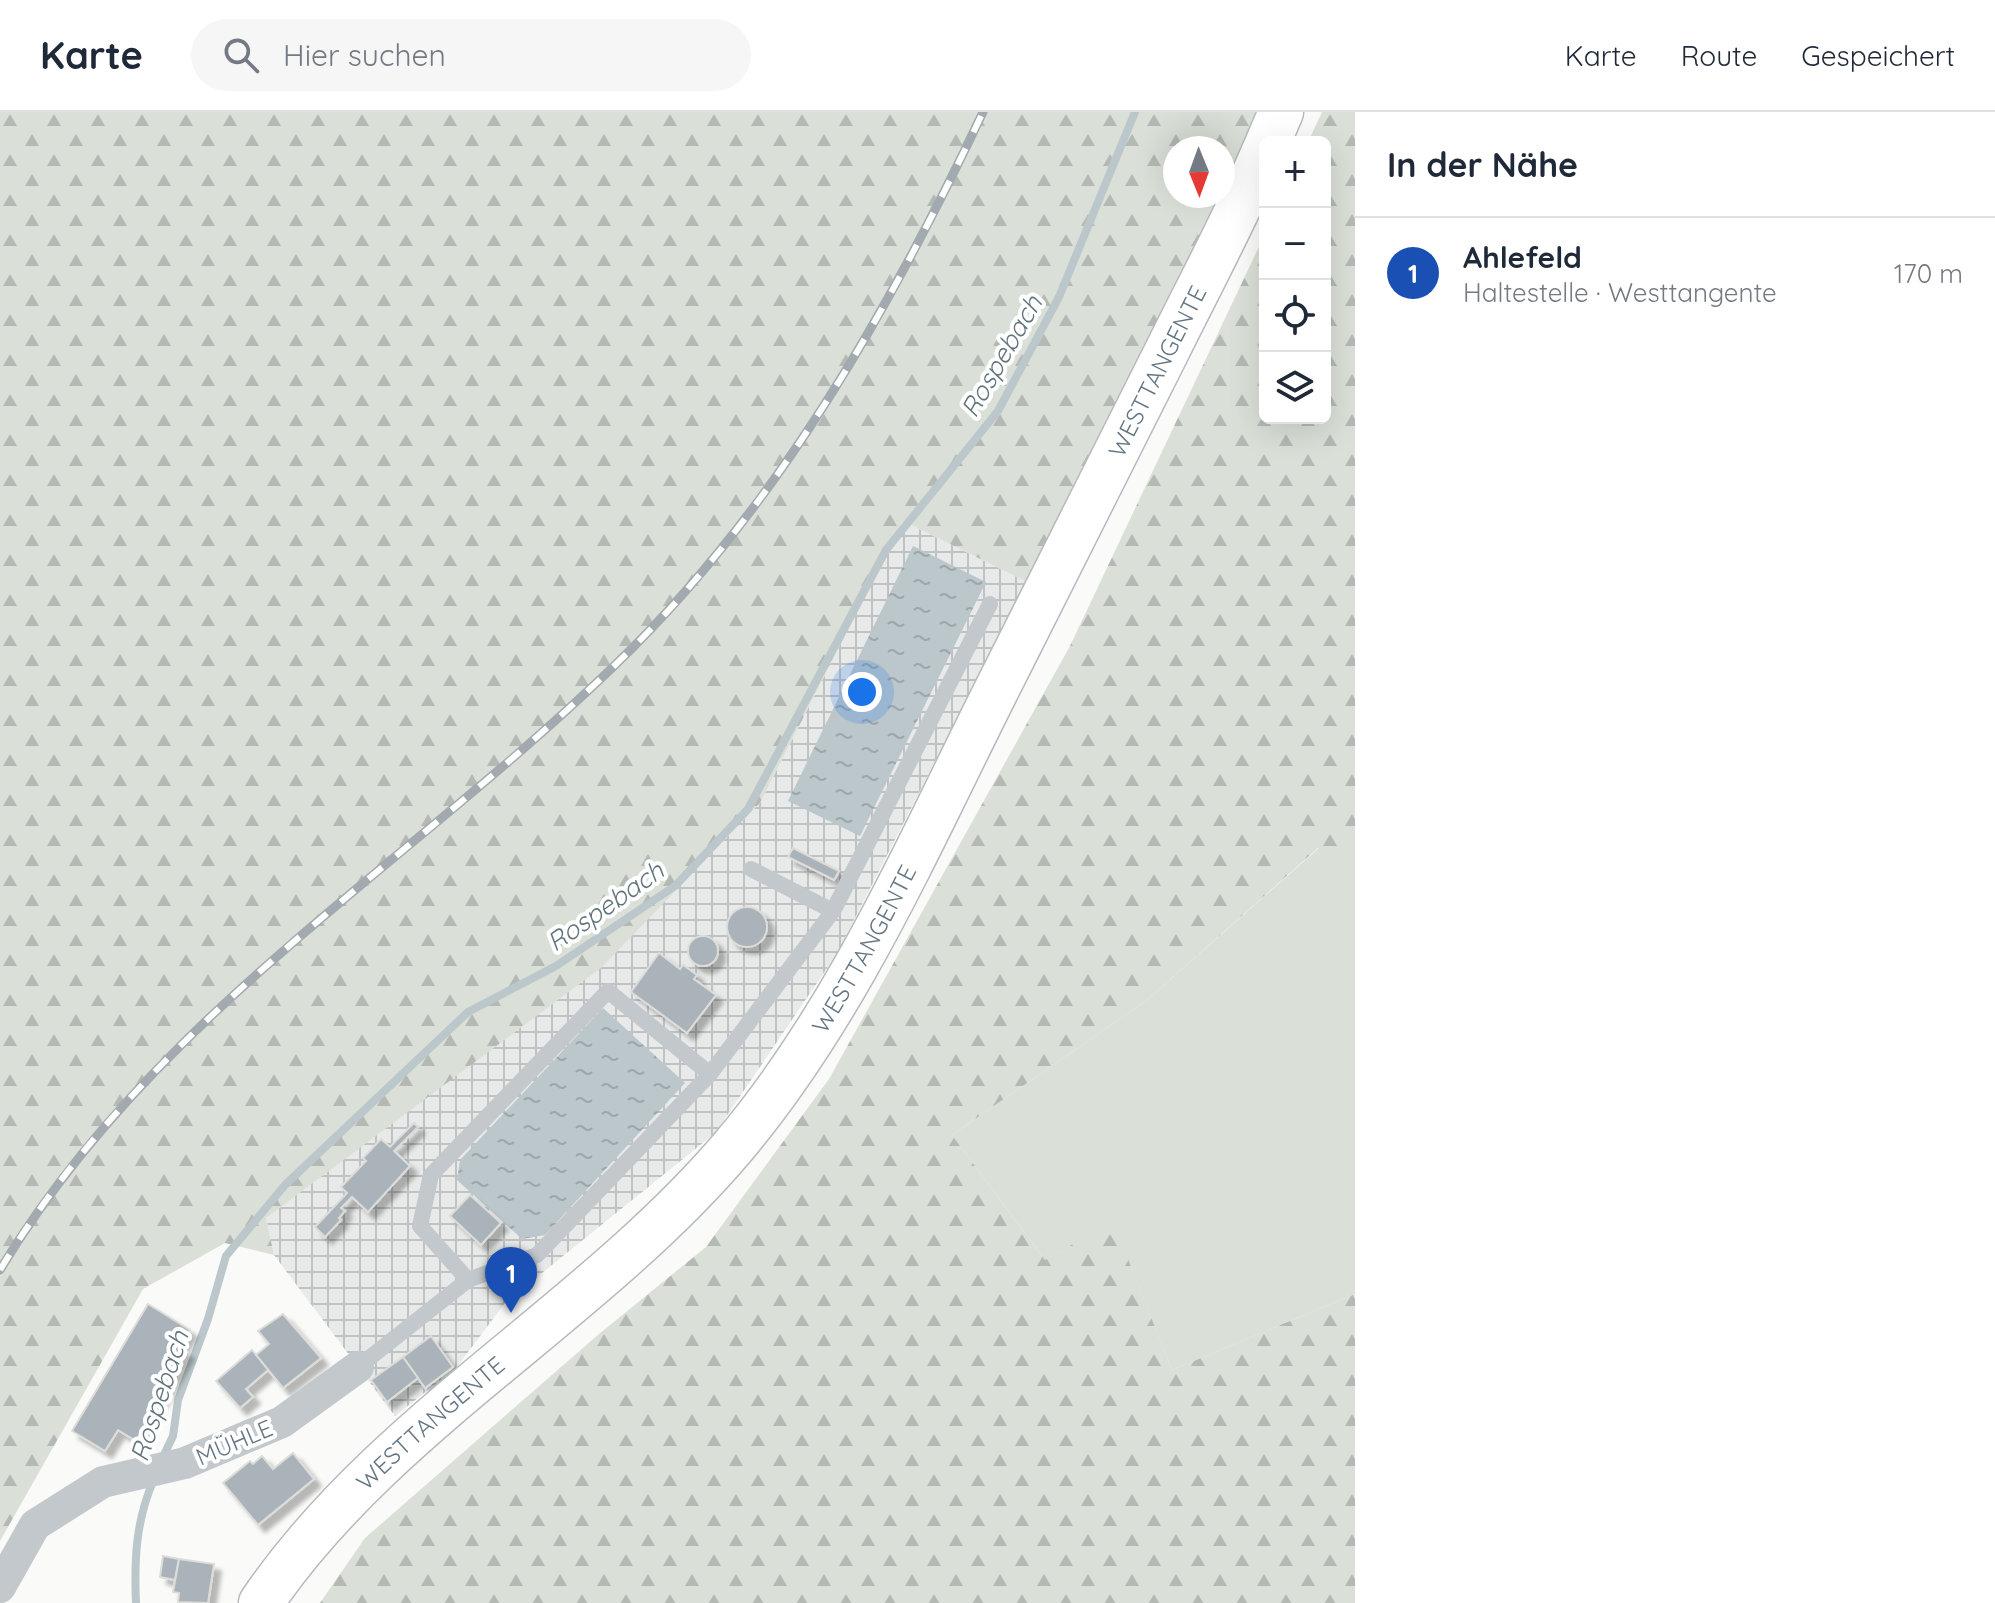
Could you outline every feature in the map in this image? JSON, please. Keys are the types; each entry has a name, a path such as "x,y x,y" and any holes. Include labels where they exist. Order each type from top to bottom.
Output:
{"main road":[{"path":"1271,136 1281,112"},
{"name":"WESTTANGENTE","path":"261,1603 285,1567 342,1505 401,1448 631,1253 731,1149 789,1075 858,961 1088,509 1259,161"}],"street":[{"name":"MÜHLE","path":"0,1587 35,1525 103,1482 142,1470 185,1463 282,1422 358,1367"}],"lane":[{"path":"358,1367 468,1280 537,1255 710,1074 833,911 990,604"},
{"path":"751,869 833,911"},
{"path":"468,1280 420,1226 431,1175 608,991 710,1074"}],"shaded area":[{"path":"903,521 1027,582 836,955 715,1133 505,1303 456,1368 395,1416 274,1255 266,1218 394,1121 760,803"}],"green space":[{"path":"0,112 1260,112 1235,166 1235,136 1163,136 1163,208 1215,208 1027,582 903,521 760,803 602,967 266,1218 274,1255 225,1243 143,1289 0,1541"},
{"path":"1322,112 1355,112 1355,848 1318,848 1147,1000 952,1135 1045,1260 1113,1221 1172,1370 1355,1294 1355,1603 320,1603 365,1538 599,1334 706,1247 829,1079 1070,646 1259,247 1259,424 1331,424 1331,136 1311,136"},
{"path":"1319,848 1355,848 1355,1294 1172,1370 1113,1222 1045,1260 952,1135 1147,1000"}],"water":[{"path":"913,546 986,582 860,836 788,801"},
{"path":"603,1008 685,1083 545,1235 522,1239 457,1180 460,1160"}],"building":[{"path":"793,848 839,871 834,880 788,857"},
{"path":"747,907 761,913 767,927 761,941 747,947 733,941 727,927 733,913"},
{"path":"703,936 709,937 717,945 717,957 709,965 703,966 697,965 689,957 688,951 689,945 697,937"},
{"path":"659,953 680,969 683,965 697,975 694,979 716,995 687,1033 631,992"},
{"path":"414,1123 418,1127 394,1151 410,1166 368,1212 352,1197 341,1208 345,1211 339,1218 341,1220 325,1237 315,1227 347,1193 341,1187 366,1161 363,1158 381,1139 390,1147"},
{"path":"470,1195 501,1223 481,1245 450,1216"},
{"path":"148,1304 190,1330 180,1348 187,1352 136,1441 118,1430 105,1451 72,1431"},
{"path":"283,1314 321,1358 283,1388 256,1355 269,1344 258,1331"},
{"path":"431,1336 453,1367 425,1388 403,1357"},
{"path":"252,1350 268,1370 246,1389 253,1397 240,1408 216,1381"},
{"path":"403,1357 418,1378 387,1402 371,1380"},
{"path":"293,1453 314,1479 258,1525 223,1483 250,1461 253,1464 262,1456 273,1469"},
{"path":"163,1556 179,1559 175,1580 160,1577"},
{"path":"179,1559 214,1564 208,1603 178,1602 179,1593 173,1592"}],"waterway":[{"name":"Rospebach","path":"162,1459 173,1436 178,1400 208,1319 226,1256 285,1185 468,1012 556,966 675,886 748,809 886,550 998,411 1059,297 1135,112"},
{"name":"Rospebach","path":"136,1603 138,1540 143,1509 154,1479"}],"railway":[{"path":"0,1270 61,1180 130,1098 206,1021 286,949 533,740 613,667 672,607 726,543 823,407 908,262 983,112"}],"place":[{"name":"Ahlefeld","path":"511,1313"}]}
